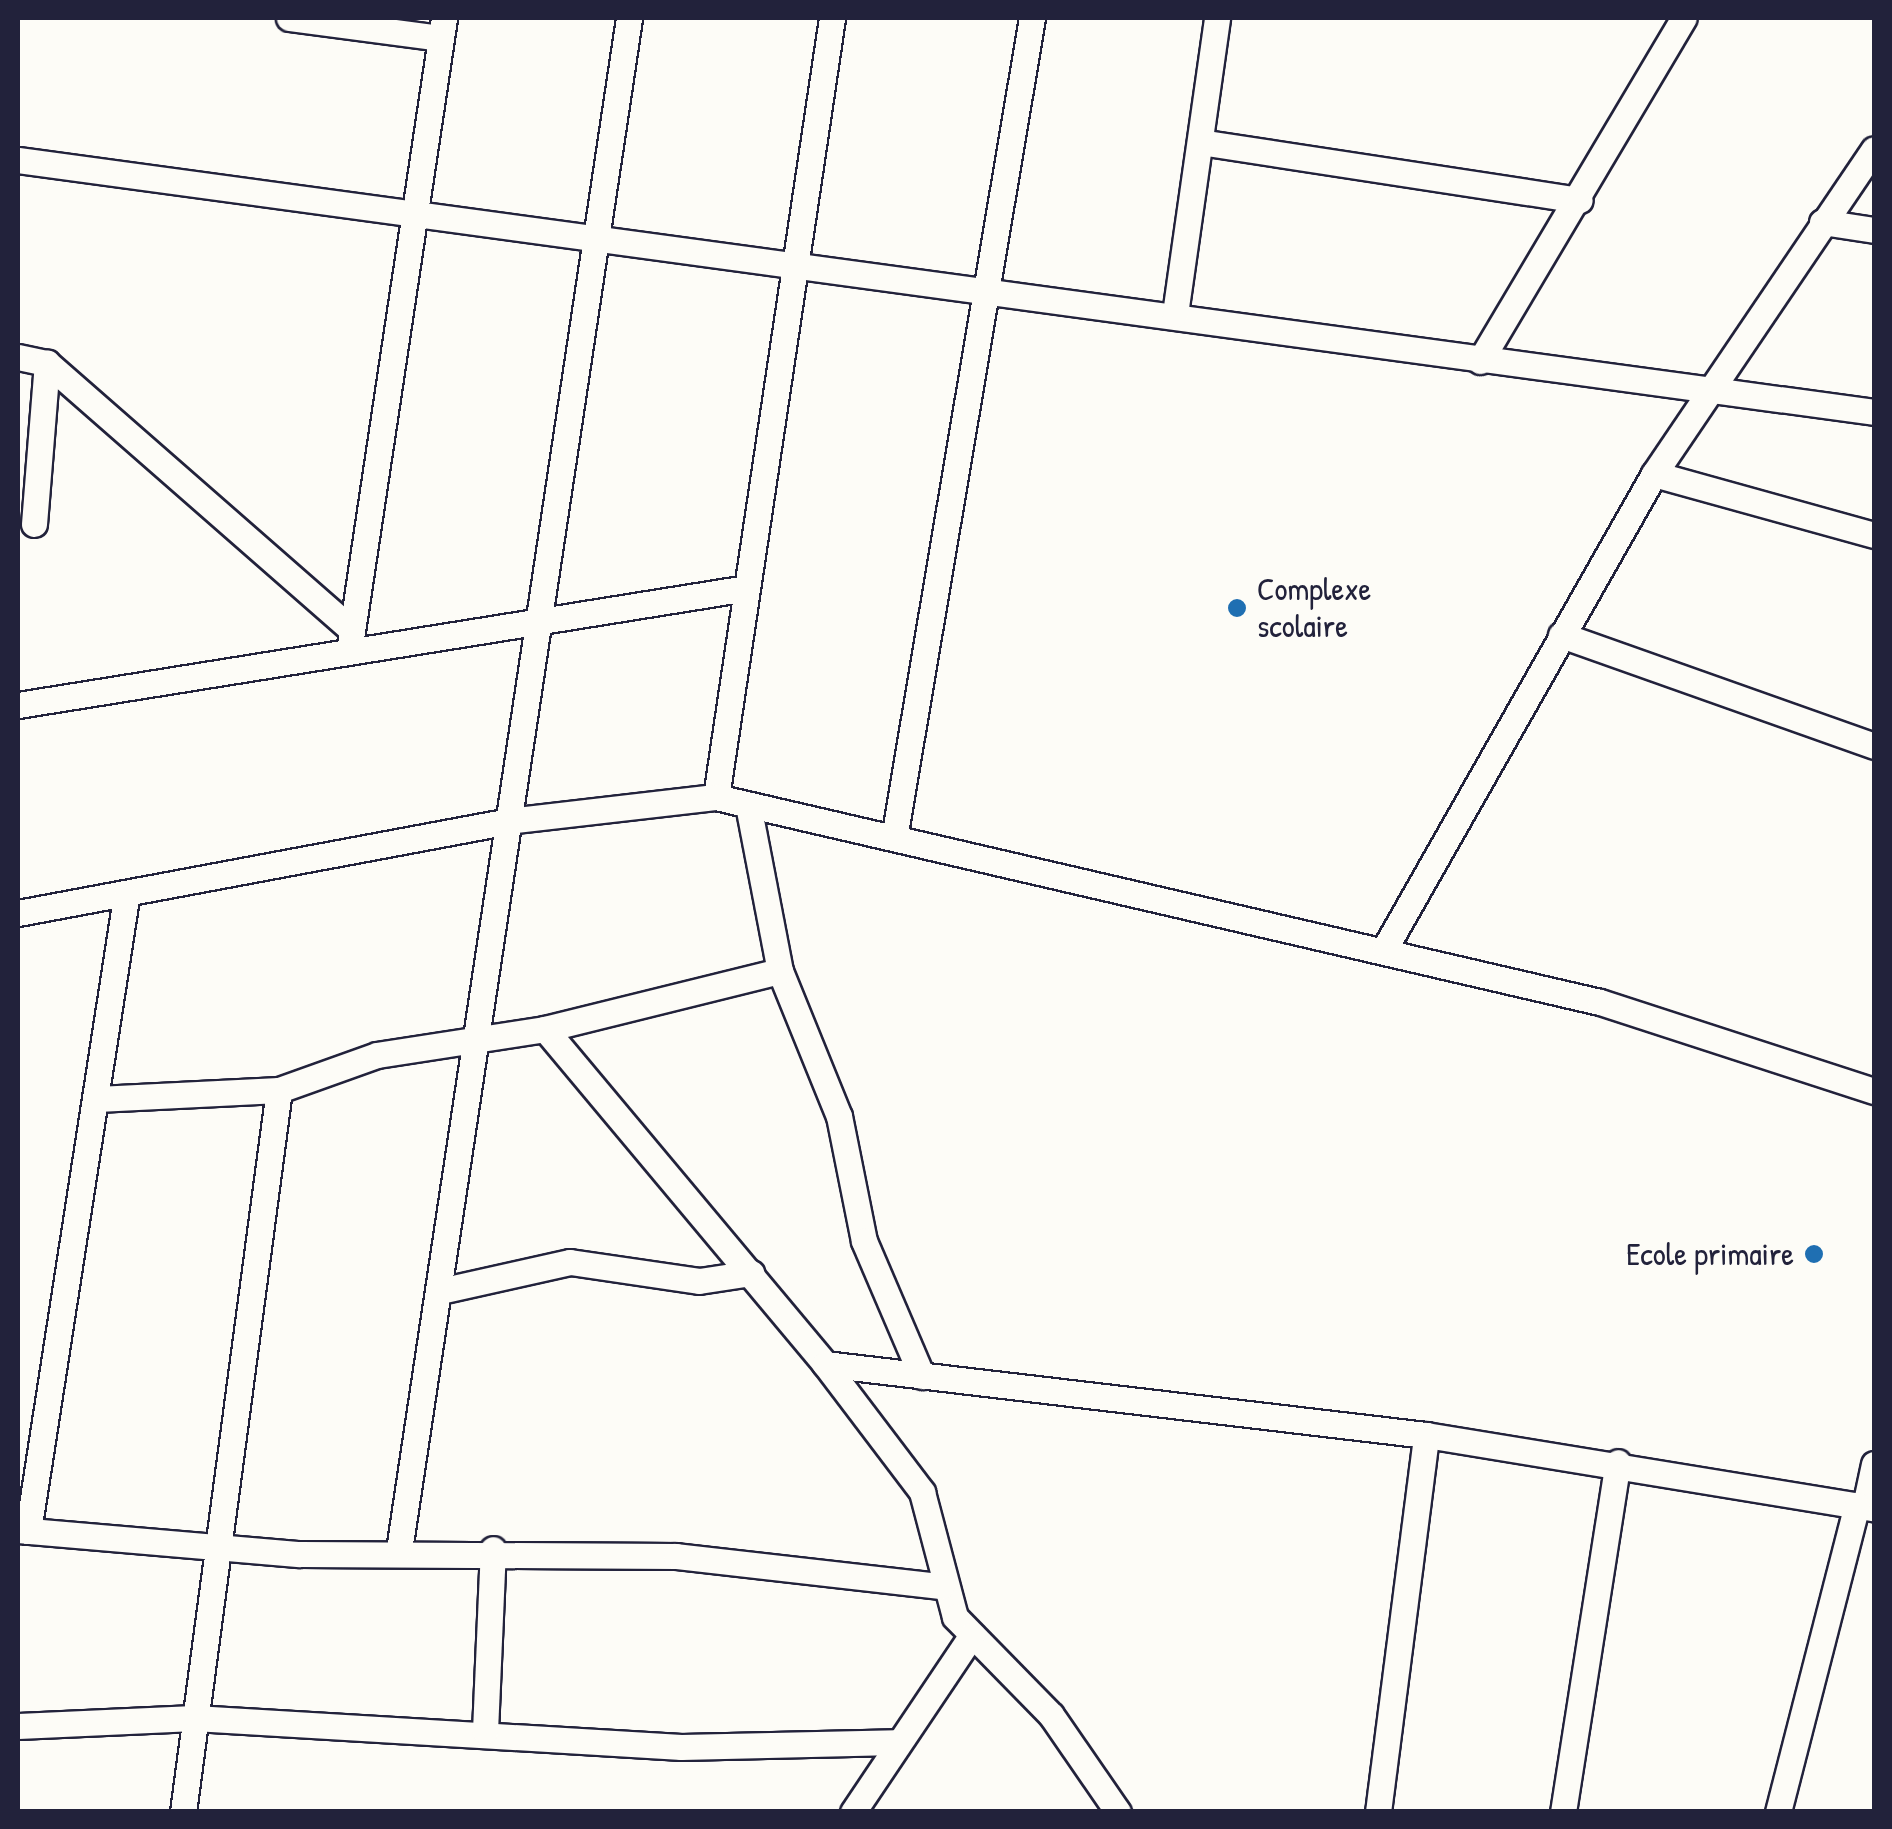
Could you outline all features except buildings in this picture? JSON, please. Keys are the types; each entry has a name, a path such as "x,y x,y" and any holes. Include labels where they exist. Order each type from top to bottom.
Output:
{"street":[{"path":"289,18 442,28 351,641"},
{"path":"400,1550 481,1040 508,822 545,620 629,18"},
{"path":"716,797 832,18"},
{"path":"894,838 1032,18"},
{"path":"1175,314 1217,18"},
{"path":"1480,361 1580,200 1684,18"},
{"path":"1200,142 1580,200"},
{"path":"1384,948 1654,474 1874,149"},
{"path":"18,160 794,270 1175,314 1480,361 1715,385 1874,412"},
{"path":"1822,222 1874,230"},
{"path":"18,356 46,363 351,641"},
{"path":"34,524 46,363"},
{"path":"1654,474 1874,534"},
{"path":"18,705 351,641 545,620 747,588"},
{"path":"1562,635 1874,746"},
{"path":"18,914 126,898 508,822 716,797 1384,948 1600,1002 1874,1092"},
{"path":"748,804 780,971 839,1116 864,1242 922,1376"},
{"path":"126,898 97,1100 23,1530 215,1542 300,1554 493,1549 676,1556 941,1586"},
{"path":"97,1100 279,1090 377,1055 545,1029 780,971"},
{"path":"545,1029 751,1273 922,1492 938,1536 941,1586 972,1635 1051,1716 1118,1812"},
{"path":"183,1812 215,1542 279,1090"},
{"path":"440,1291 570,1262 699,1281 751,1273"},
{"path":"824,1364 1426,1435 1618,1462 1865,1506"},
{"path":"1378,1812 1426,1435"},
{"path":"1563,1812 1618,1462"},
{"path":"1778,1812 1874,1464"},
{"path":"485,1731 493,1549"},
{"path":"854,1812 896,1742 972,1635"},
{"path":"18,1726 194,1718 485,1731 681,1747 896,1742"}],"place":[{"name":"Complexe scolaire","path":"1237,608"},
{"name":"Ecole primaire","path":"1814,1254"}]}
